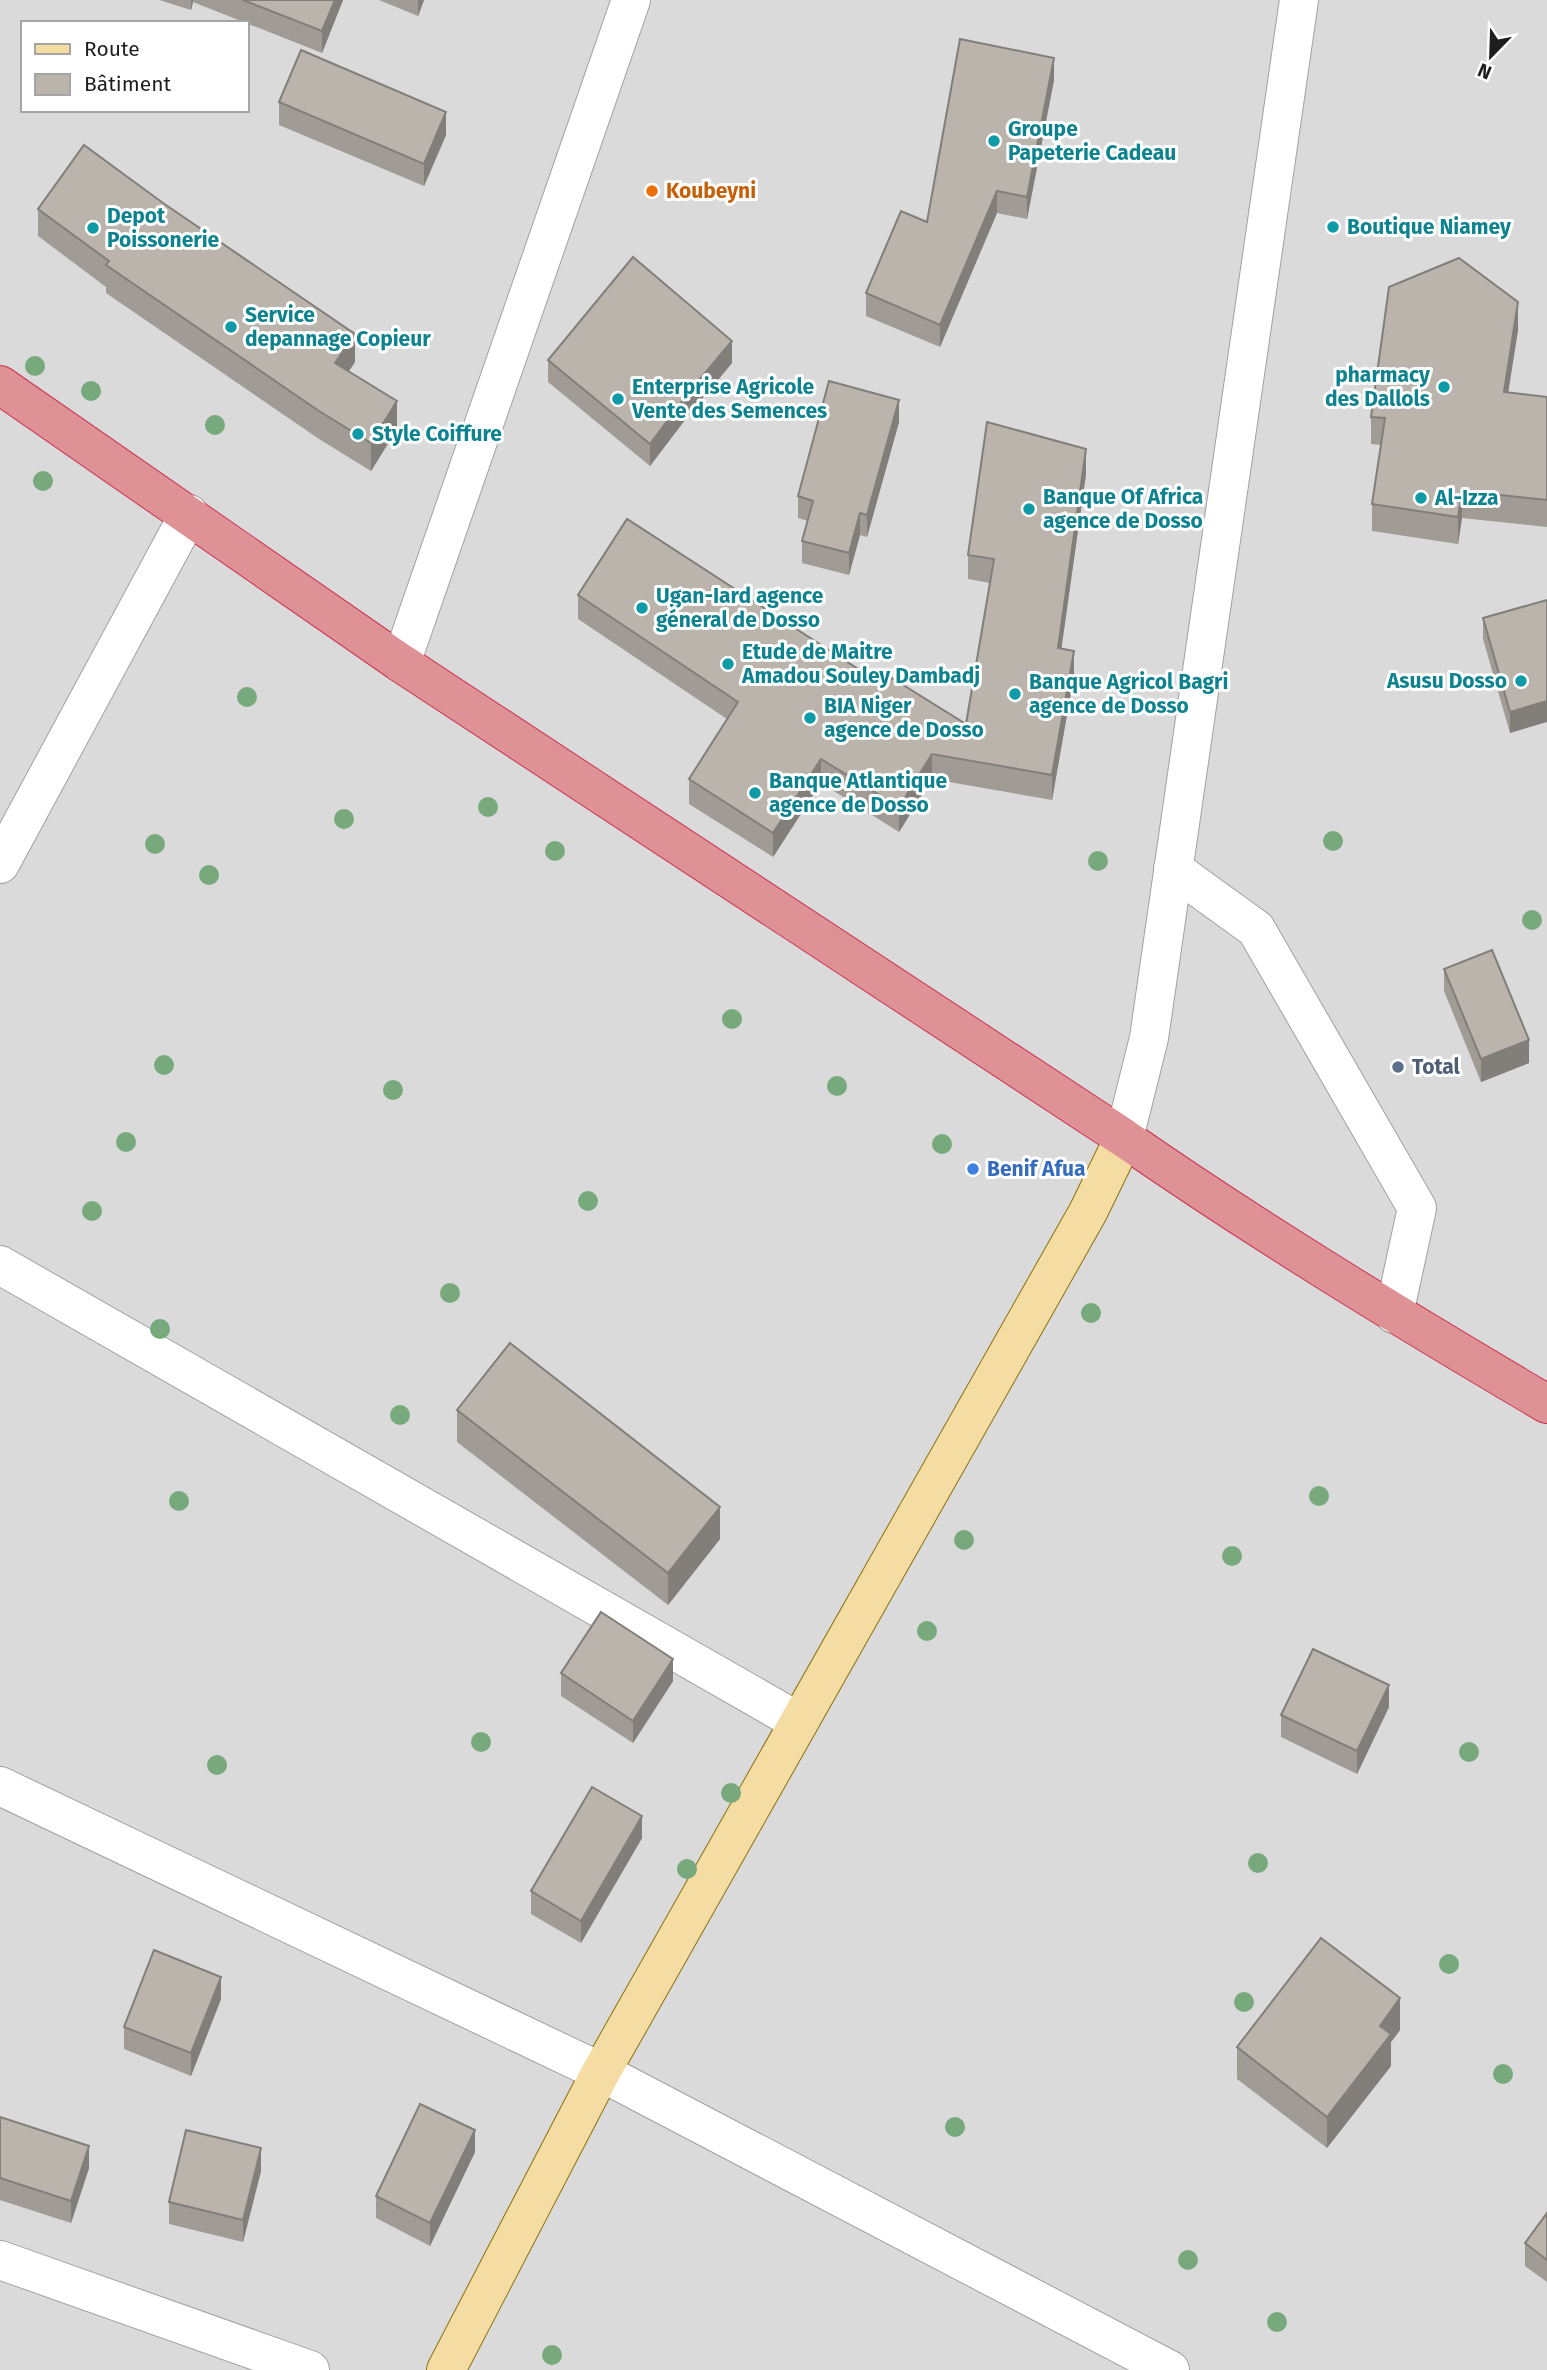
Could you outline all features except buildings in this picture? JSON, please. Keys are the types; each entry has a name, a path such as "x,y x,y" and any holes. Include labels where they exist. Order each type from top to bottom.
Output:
{"highway":[{"path":"0,385 401,663 1201,1191 1394,1314 1547,1404"}],"main road":[{"path":"446,2370 601,2072 1088,1212 1124,1138"}],"street":[{"path":"401,663 631,0"},
{"path":"1124,1138 1149,1038 1299,0"},
{"path":"0,864 188,514"},
{"path":"1173,869 1256,929 1418,1208 1394,1314"},
{"path":"0,1265 799,1722"},
{"path":"0,1786 601,2072 1170,2370"},
{"path":"0,2260 310,2370"}],"shaded area":[{"path":"0,0 1547,0 1547,2370 0,2370"}],"place":[{"name":"Groupe Papeterie Cadeau","path":"994,141"},
{"name":"Koubeyni","path":"652,191"},
{"name":"Boutique Niamey","path":"1333,227"},
{"name":"Depot Poissonerie","path":"93,228"},
{"name":"Service depannage Copieur","path":"231,327"},
{"name":"pharmacy des Dallols","path":"1444,387"},
{"name":"Enterprise Agricole Vente des Semences","path":"618,399"},
{"name":"Style Coiffure","path":"358,434"},
{"name":"Al-Izza","path":"1421,498"},
{"name":"Banque Of Africa agence de Dosso","path":"1029,509"},
{"name":"Ugan-Iard agence géneral de Dosso","path":"642,608"},
{"name":"Etude de Maitre Amadou Souley Dambadj","path":"728,664"},
{"name":"Asusu Dosso","path":"1521,681"},
{"name":"Banque Agricol Bagri agence de Dosso","path":"1015,694"},
{"name":"BIA Niger agence de Dosso","path":"810,718"},
{"name":"Banque Atlantique agence de Dosso","path":"755,793"},
{"name":"Total","path":"1398,1067"},
{"name":"Benif Afua","path":"973,1169"}]}
